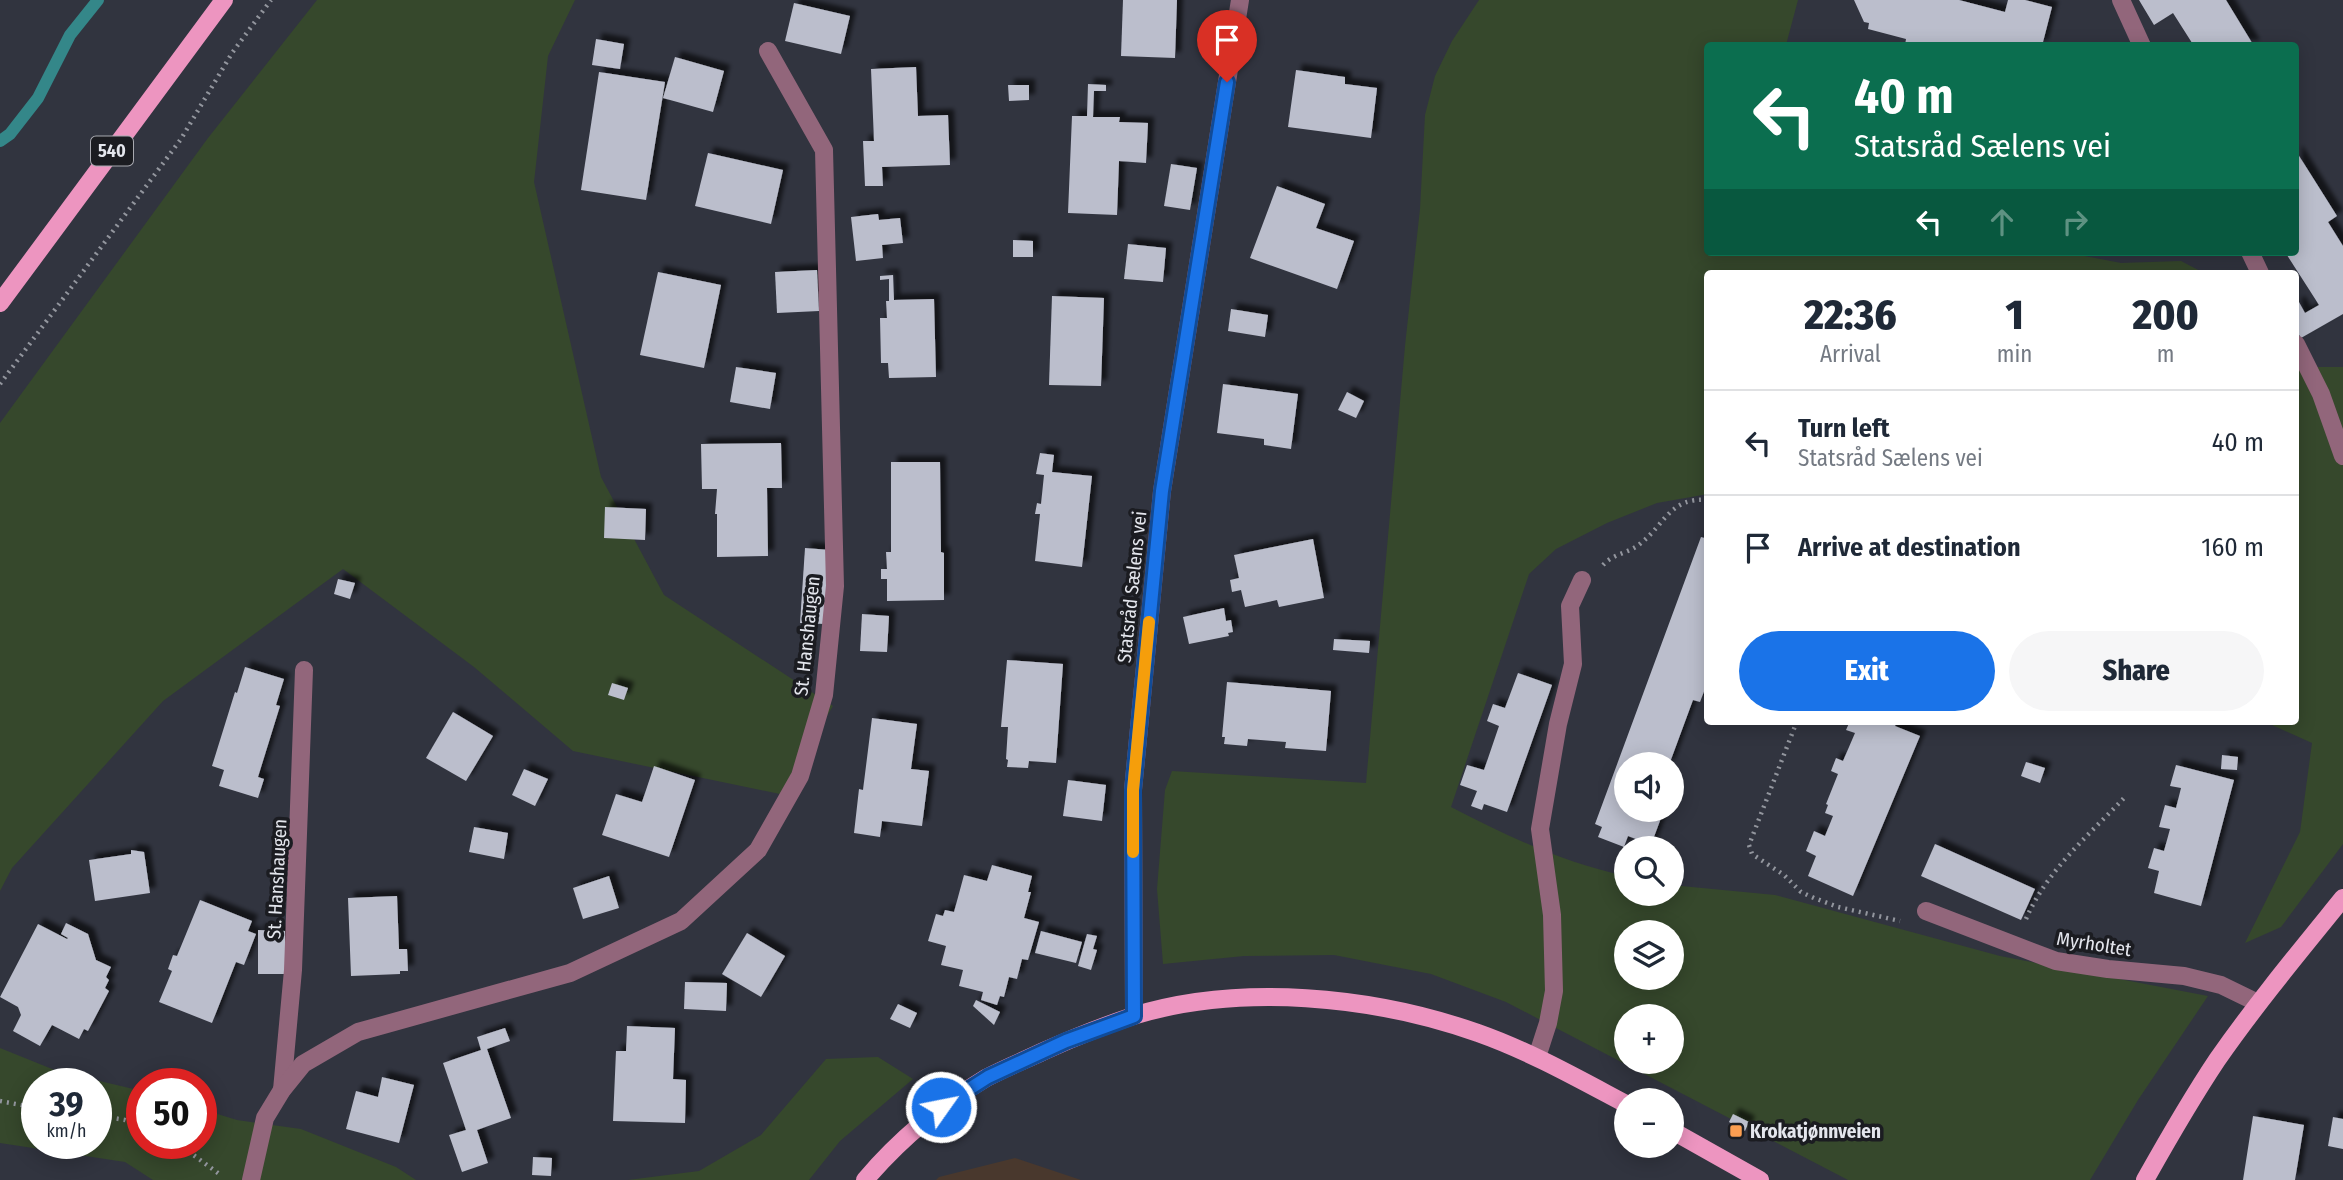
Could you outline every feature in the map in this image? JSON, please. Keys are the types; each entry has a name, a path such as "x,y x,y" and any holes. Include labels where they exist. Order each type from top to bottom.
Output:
{"main road":[{"name":"540","path":"0,303 224,0"},
{"path":"2145,1180 2177,1122 2217,1060 2258,1003 2343,898"},
{"path":"865,1180 877,1165 941,1107 988,1077 1066,1041 1134,1016 1238,998 1300,997 1364,1004 1425,1017 1478,1032 1537,1057 1614,1098"},
{"path":"1684,1137 1760,1180"}],"street":[{"name":"Statsråd Sælens vei","path":"1134,1016 1133,790 1162,491 1240,0"},
{"path":"2121,0 2140,42"},
{"name":"St. Hanshaugen","path":"251,1180 265,1118 282,1090 303,1064 358,1032 570,973 681,921 758,850 800,776 824,695 835,586 824,150 768,51"},
{"path":"2299,350 2321,394 2343,457"},
{"path":"1537,1057 1548,1023 1554,991 1552,915 1540,828 1558,724 1573,664 1570,606 1582,580"},
{"name":"St. Hanshaugen","path":"282,1090 293,970 304,670"},
{"name":"Myrholtet","path":"1926,911 2056,961 2108,970 2184,976 2221,985 2258,1003"}],"path":[{"path":"0,384 181,139 232,53 271,0"},
{"path":"1582,580 1595,577 1610,557 1641,544 1676,506 1704,500"},
{"path":"1795,725 1749,845 1752,854 1784,875 1801,892 1838,907 1908,922 1926,911"},
{"path":"2015,946 2041,889 2054,871 2125,797"},
{"path":"0,1101 21,1105"},
{"path":"197,1159 229,1180"}],"shaded area":[{"path":"1015,1158 1081,1180 936,1180 939,1177"}],"green space":[{"path":"317,0 575,0 548,56 534,182 601,477 664,595 833,706 780,794 573,751 474,667 343,569 163,701 12,868 0,891 0,423 208,138"},
{"path":"1479,0 1798,0 1787,42 1704,42 1704,256 2085,256 2121,263 2181,261 2198,270 1704,270 1704,495 1657,503 1607,523 1556,549 1529,574 1451,807 1536,848 1614,873 1614,906 1684,906 1684,886 1775,895 2000,956 2208,996 2138,1100 2090,1180 1848,1180 1684,1095 1684,1088 1671,1088 1644,1074 1684,1074 1684,1004 1614,1004 1614,1058 1506,1002 1431,974 1334,955 1244,956 1163,964 1157,889 1165,790 1172,771 1366,783 1405,346 1420,209 1425,115 1435,76 1452,41"},
{"path":"2299,367 2343,367 2343,844 2281,927 2245,943 2300,832 2312,743 2272,725 2299,725"},
{"path":"0,1048 50,1068 21,1068 21,1146 0,1143"},
{"path":"878,1057 913,1079 840,1141 809,1180 628,1180 699,1171 761,1135 826,1059"},
{"path":"112,1084 126,1087 126,1159 217,1159 217,1114 237,1120 301,1129 396,1167 416,1180 153,1180 125,1162 105,1159 112,1159"}],"building":[{"path":"1123,0 1177,0 1175,58 1121,56"},
{"path":"1854,0 1959,0 2005,12 2008,0 2025,0 2052,7 2043,42 1906,42 1906,39 1868,29 1869,23 1864,22"},
{"path":"2139,0 2226,0 2252,42 2191,42 2173,13 2154,25"},
{"path":"794,3 850,16 841,54 785,41"},
{"path":"596,39 624,44 620,69 592,65"},
{"path":"675,57 724,71 713,112 663,98"},
{"path":"916,67 918,116 948,115 950,165 882,167 883,186 865,186 863,141 874,141 871,69"},
{"path":"1296,70 1345,77 1345,84 1377,88 1371,138 1288,127"},
{"path":"599,72 665,82 646,200 581,190"},
{"path":"1088,84 1106,85 1106,91 1094,91 1093,117 1120,117 1119,122 1148,123 1146,163 1119,161 1117,215 1068,213 1072,116 1087,116"},
{"path":"1008,85 1029,85 1029,100 1009,101"},
{"path":"708,153 783,170 771,224 695,206"},
{"path":"2299,156 2337,216 2328,222 2343,246 2343,314 2301,338 2299,302 2305,313 2319,305 2288,256 2299,256"},
{"path":"1171,164 1197,168 1190,210 1164,206"},
{"path":"1277,186 1325,204 1316,228 1354,241 1337,289 1250,258"},
{"path":"878,214 879,220 900,218 903,243 882,245 883,258 856,261 851,217"},
{"path":"1013,240 1033,241 1033,257 1013,257"},
{"path":"1128,244 1166,248 1163,282 1124,279"},
{"path":"817,270 819,311 777,313 775,272"},
{"path":"658,272 721,285 704,368 640,355"},
{"path":"893,275 894,300 934,299 936,377 889,378 888,363 881,363 880,318 887,318 889,279 880,280 880,276"},
{"path":"1052,296 1104,298 1101,386 1049,385"},
{"path":"1231,309 1268,315 1265,337 1228,331"},
{"path":"736,367 776,373 770,409 730,402"},
{"path":"1223,384 1298,394 1291,449 1264,445 1264,439 1217,433"},
{"path":"1347,392 1364,401 1356,418 1338,410"},
{"path":"781,443 782,488 767,488 768,556 717,557 717,489 702,489 701,444"},
{"path":"1040,453 1054,455 1052,472 1092,476 1082,567 1035,561 1040,514 1035,514 1037,503 1041,504 1044,475 1036,474"},
{"path":"891,462 940,462 944,600 887,601 887,579 881,579 881,569 887,569 886,552 891,552"},
{"path":"605,507 646,509 645,540 604,538"},
{"path":"1701,537 1704,538 1704,692 1700,702 1693,700 1674,752 1622,752"},
{"path":"1313,539 1324,598 1279,607 1277,600 1245,607 1241,590 1232,592 1230,580 1239,578 1234,555"},
{"path":"805,548 830,550 825,624 800,623"},
{"path":"338,579 355,583 350,599 334,594"},
{"path":"1224,608 1226,621 1231,620 1233,632 1228,633 1229,636 1189,644 1183,617"},
{"path":"862,614 889,616 887,652 860,651"},
{"path":"1334,639 1370,641 1369,653 1333,650"},
{"path":"1007,660 1063,664 1056,763 1029,761 1028,768 1007,767 1008,727 1001,727"},
{"path":"245,667 284,679 276,705 280,706 258,777 264,779 258,798 219,786 224,770 212,766"},
{"path":"1518,673 1552,685 1507,812 1484,804 1482,810 1471,806 1477,791 1460,785 1467,765 1484,770 1499,726 1487,721 1493,704 1505,708"},
{"path":"1227,682 1331,691 1326,751 1285,748 1286,742 1248,739 1247,746 1224,744 1225,737 1222,737"},
{"path":"612,683 628,688 624,700 608,695"},
{"path":"453,712 493,736 466,781 426,758"},
{"path":"872,718 917,724 911,769 929,771 922,826 882,821 880,837 854,833 859,789 863,790"},
{"path":"1848,725 1895,725 1920,736 1853,896 1808,876 1816,856 1806,851 1814,831 1825,836 1833,816 1825,813 1838,774 1831,771 1836,758 1843,761 1855,733 1846,730"},
{"path":"2222,755 2238,757 2237,770 2221,769"},
{"path":"2026,762 2045,768 2040,783 2021,776"},
{"path":"2176,765 2234,780 2201,906 2154,893 2159,871 2148,868 2154,848 2164,851 2170,829 2159,827 2165,805 2176,808 2181,788 2170,786"},
{"path":"654,766 695,780 669,857 602,835 616,794 642,802"},
{"path":"524,769 548,779 535,806 512,795"},
{"path":"1614,773 1614,822 1660,822 1654,836 1614,836 1614,843 1598,837 1602,827 1595,824"},
{"path":"1068,780 1106,785 1102,821 1063,816"},
{"path":"474,827 508,833 504,859 469,852"},
{"path":"1935,844 2035,889 2021,920 1921,876"},
{"path":"131,850 144,852 150,893 95,901 89,860 131,854"},
{"path":"992,865 1032,876 1024,918 1039,922 1028,960 1022,959 1017,979 1009,977 1004,997 1000,996 997,1005 981,1000 983,992 959,986 963,970 941,965 946,946 928,941 936,914 943,916 945,910 954,912 964,875 987,881"},
{"path":"609,876 619,908 583,919 573,888"},
{"path":"397,896 399,949 407,949 408,971 400,971 400,974 351,976 348,898"},
{"path":"200,900 252,921 248,931 256,934 244,965 236,962 212,1023 159,1002 172,971 168,969 173,955 177,956"},
{"path":"66,923 88,934 96,960 111,967 105,988 109,991 88,1031 84,1029 79,1039 52,1025 40,1046 13,1031 21,1015 18,1007 0,997 38,924 67,939 61,934"},
{"path":"258,930 285,931 285,974 258,974"},
{"path":"1041,931 1082,942 1076,963 1035,953"},
{"path":"747,933 785,956 761,997 722,974"},
{"path":"1087,934 1097,936 1093,949 1097,950 1091,970 1078,966"},
{"path":"685,982 727,983 726,1011 684,1009"},
{"path":"976,1000 1000,1012 994,1025 973,1006"},
{"path":"898,1004 917,1013 910,1028 890,1019"},
{"path":"627,1026 675,1028 673,1079 686,1080 685,1123 613,1121 616,1051 626,1051"},
{"path":"505,1028 510,1041 487,1049 511,1118 477,1130 488,1163 462,1172 449,1135 466,1130 443,1063 481,1050 477,1037"},
{"path":"382,1077 414,1085 399,1143 346,1129 356,1091 378,1097"},
{"path":"1733,1114 1749,1122 1745,1131 1729,1122"},
{"path":"2253,1116 2304,1125 2295,1180 2243,1180"},
{"path":"2333,1117 2343,1119 2343,1149 2328,1146"},
{"path":"533,1157 552,1158 551,1176 532,1175"}],"waterway":[{"path":"0,141 10,134 38,98 70,35 98,0"}],"slow traffic":[{"path":"1133,852 1133,790 1149,622"}],"place":[{"name":"Krokatjønnveien","path":"1736,1131"}],"route":[{"path":"941,1107 988,1077 1066,1041 1134,1016 1133,790 1162,491 1227,82"}]}
